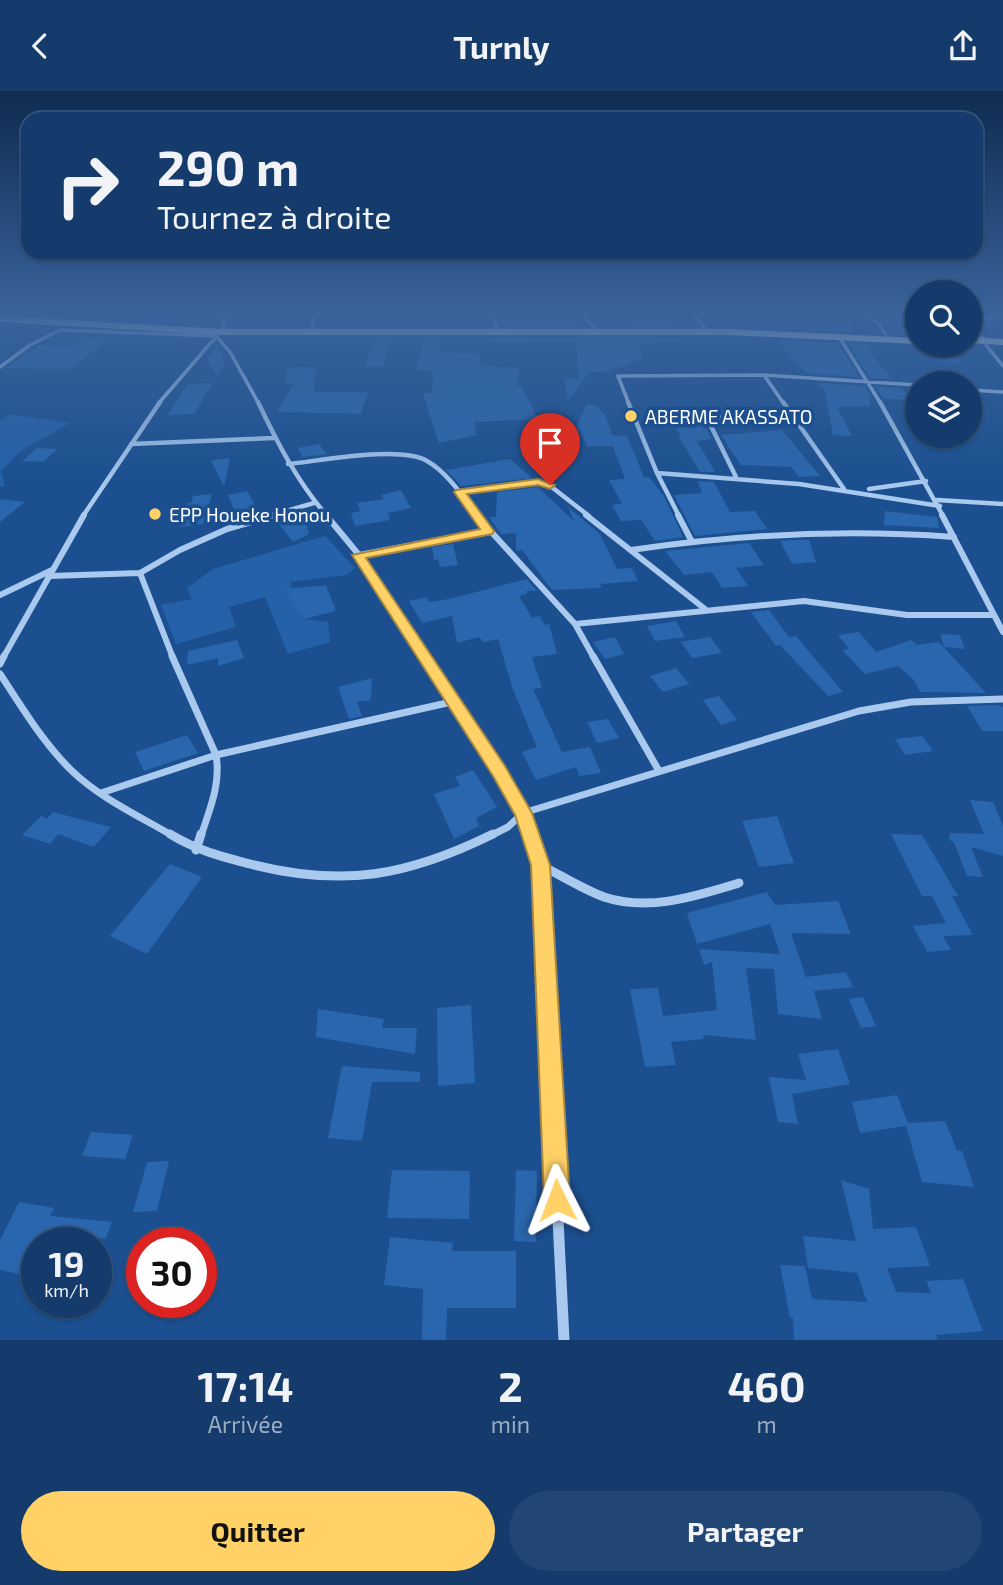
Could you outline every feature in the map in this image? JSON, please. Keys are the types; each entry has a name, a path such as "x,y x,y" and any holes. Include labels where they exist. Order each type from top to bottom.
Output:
{"street":[{"path":"0,664 93,501 184,371"},
{"path":"240,371 288,464 314,503 359,555 456,701 523,813 540,865 564,1340"},
{"path":"860,371 939,503 1003,632"},
{"path":"764,375 844,489"},
{"path":"691,540 657,473 618,376 764,375 905,385"},
{"path":"982,391 1003,393"},
{"path":"736,477 709,422 719,418 792,414"},
{"path":"131,444 274,438"},
{"path":"288,464 381,454 417,457 428,461 460,492 488,531 575,624 659,771"},
{"path":"657,473 736,477 862,491 939,503 1003,504"},
{"path":"862,491 926,481"},
{"path":"460,492 544,483 705,609"},
{"path":"0,595 51,573 140,573 180,550 227,529 314,503"},
{"path":"631,550 691,540 782,532 854,530 954,537"},
{"path":"359,555 488,531"},
{"path":"140,573 187,694 216,755 219,772 216,792 196,850"},
{"path":"575,624 804,601 907,615 994,615"},
{"path":"0,674 31,722 72,771 100,793 196,850 292,874 348,879 424,863 508,827 523,813 859,711 911,702 1003,699"},
{"path":"100,793 216,755 456,701"},
{"path":"540,865 602,896 621,901 680,899 739,883"}],"shaded area":[{"path":"9,414 70,423 21,451 1,471 5,486 0,487 0,421"},
{"path":"325,536 355,568 346,575 290,582 304,619 328,622 330,642 288,654 265,597 229,607 236,627 176,644 161,605 192,599 187,588 213,569"}],"building":[{"path":"287,371 316,371 314,392 368,392 361,414 277,412 294,383 285,384"},
{"path":"433,371 518,371 516,386 521,385 538,419 474,422 477,435 439,443 423,393 432,393"},
{"path":"578,371 607,371 589,372 568,401 564,378 579,380"},
{"path":"805,371 855,371 859,377"},
{"path":"866,371 886,371 893,379 870,378"},
{"path":"213,383 194,414 167,415 188,384"},
{"path":"817,383 865,386 872,399 870,398 870,406 837,407 852,436 833,435 824,389"},
{"path":"875,387 901,388 905,392 905,400 884,399"},
{"path":"586,405 595,405 605,414 612,435 627,436 644,477 649,477 664,496 683,537 655,541 641,520 621,521 612,505 622,504 609,480 625,479 613,446 587,446 577,426"},
{"path":"684,417 687,423 700,421 707,430 712,439 697,441 715,472 700,472 678,436 681,436 673,424"},
{"path":"782,430 820,476 799,477 791,467 741,465 721,435"},
{"path":"319,444 327,454 303,457 298,448"},
{"path":"37,448 57,449 43,462 22,461"},
{"path":"230,458 224,487 211,460"},
{"path":"510,459 532,478 461,486 446,470"},
{"path":"698,481 714,482 730,512 755,511 767,529 695,536 674,495 702,493"},
{"path":"538,487 574,521 568,507 600,534 617,569 632,568 638,581 600,584 602,588 552,590 522,550 516,551 516,533 501,534 489,517 496,517 497,492"},
{"path":"401,490 411,508 388,513 390,520 355,526 351,513 360,511 357,503 384,499 381,495"},
{"path":"247,491 257,509 236,514 228,495"},
{"path":"212,494 203,524 181,527 187,503 191,503 193,496"},
{"path":"0,499 25,502 0,522"},
{"path":"885,511 937,517 939,528 884,525"},
{"path":"305,519 309,534 293,542 278,523"},
{"path":"809,540 816,562 792,564 780,541"},
{"path":"749,543 764,565 736,568 748,586 722,588 712,572 684,575 665,551"},
{"path":"453,544 458,565 440,567 438,559 434,560 432,547"},
{"path":"527,579 537,591 526,591 527,594 519,596 532,618 540,616 545,625 549,624 557,654 532,657 542,688 533,689 562,752 590,747 601,773 579,776 576,767 536,780 522,752 537,747 513,690 498,639 484,642 479,637 457,643 452,616 422,623 409,601 427,597 429,602 449,599"},
{"path":"326,585 336,611 304,619 285,589"},
{"path":"769,610 789,637 796,636 843,692 828,696 780,645 776,646 751,612"},
{"path":"676,621 685,637 655,641 647,626"},
{"path":"859,632 876,652 911,640 917,645 939,642 986,693 920,692 913,679 898,666 865,674 842,650 849,649 838,635"},
{"path":"940,634 960,635 965,649 944,647"},
{"path":"615,637 624,654 605,659 593,642"},
{"path":"710,637 722,653 692,658 681,642"},
{"path":"237,640 244,658 218,666 218,658 187,665 188,651"},
{"path":"676,668 689,684 663,692 650,676"},
{"path":"372,678 371,700 357,702 362,716 349,719 338,687"},
{"path":"719,696 737,720 721,725 703,700"},
{"path":"967,706 1003,707 1003,731 982,731"},
{"path":"608,719 619,738 597,743 587,722"},
{"path":"187,735 198,753 144,771 135,752"},
{"path":"922,736 933,751 905,755 895,739"},
{"path":"473,770 497,807 476,818 479,826 454,839 434,794 460,786 455,777"},
{"path":"970,800 993,802 1003,826 1003,856 971,847 983,877 967,876 954,842 949,840 950,833 984,834"},
{"path":"53,812 111,827 94,847 58,834 50,844 22,835 41,816 47,819"},
{"path":"777,816 794,863 759,867 742,821"},
{"path":"891,834 922,835 958,896 952,896 973,935 943,936 951,950 927,952 913,926 946,923 932,896 922,896"},
{"path":"170,864 202,877 147,954 110,936"},
{"path":"767,892 775,905 838,901 851,934 791,933 806,977 846,972 853,987 814,991 822,1019 778,1014 774,969 746,968 756,1040 703,1035 704,1039 671,1042 676,1065 645,1067 630,989 658,988 663,1016 717,1010 712,962 704,965 699,949 780,954 770,924 697,944 687,913"},
{"path":"863,997 876,1026 861,1028 849,999"},
{"path":"471,1005 475,1083 438,1086 437,1008"},
{"path":"318,1009 384,1019 382,1028 417,1028 415,1054 316,1037"},
{"path":"838,1049 850,1084 792,1094 798,1124 778,1122 769,1077 806,1080 798,1054"},
{"path":"342,1066 420,1072 420,1082 372,1082 362,1141 328,1138"},
{"path":"897,1095 908,1123 945,1121 957,1151 962,1151 974,1187 922,1182 906,1126 860,1133 852,1102"},
{"path":"91,1132 133,1135 125,1159 82,1156"},
{"path":"169,1161 157,1211 133,1212 147,1162"},
{"path":"392,1170 470,1171 469,1219 387,1218"},
{"path":"516,1170 537,1171 536,1242 514,1241"},
{"path":"841,1180 869,1189 873,1229 916,1227 930,1266 887,1268 896,1292 931,1293 926,1281 963,1279 983,1331 936,1335 938,1340 794,1340 793,1318 790,1318 780,1265 805,1266 812,1299 867,1302 857,1273 808,1268 803,1236 856,1241"},
{"path":"19,1202 54,1208 50,1216 112,1222 110,1227 21,1227 21,1275 0,1270 0,1240"},
{"path":"390,1237 453,1243 452,1251 516,1251 516,1308 447,1308 446,1340 422,1340 423,1289 384,1285"}],"place":[{"name":"ABERME AKASSATO","path":"631,416"},
{"name":"EPP Houeke Honou","path":"155,514"}],"route":[{"path":"550,485 538,482 460,492 488,531 359,555 499,771 523,813 540,865 557,1200"}]}
